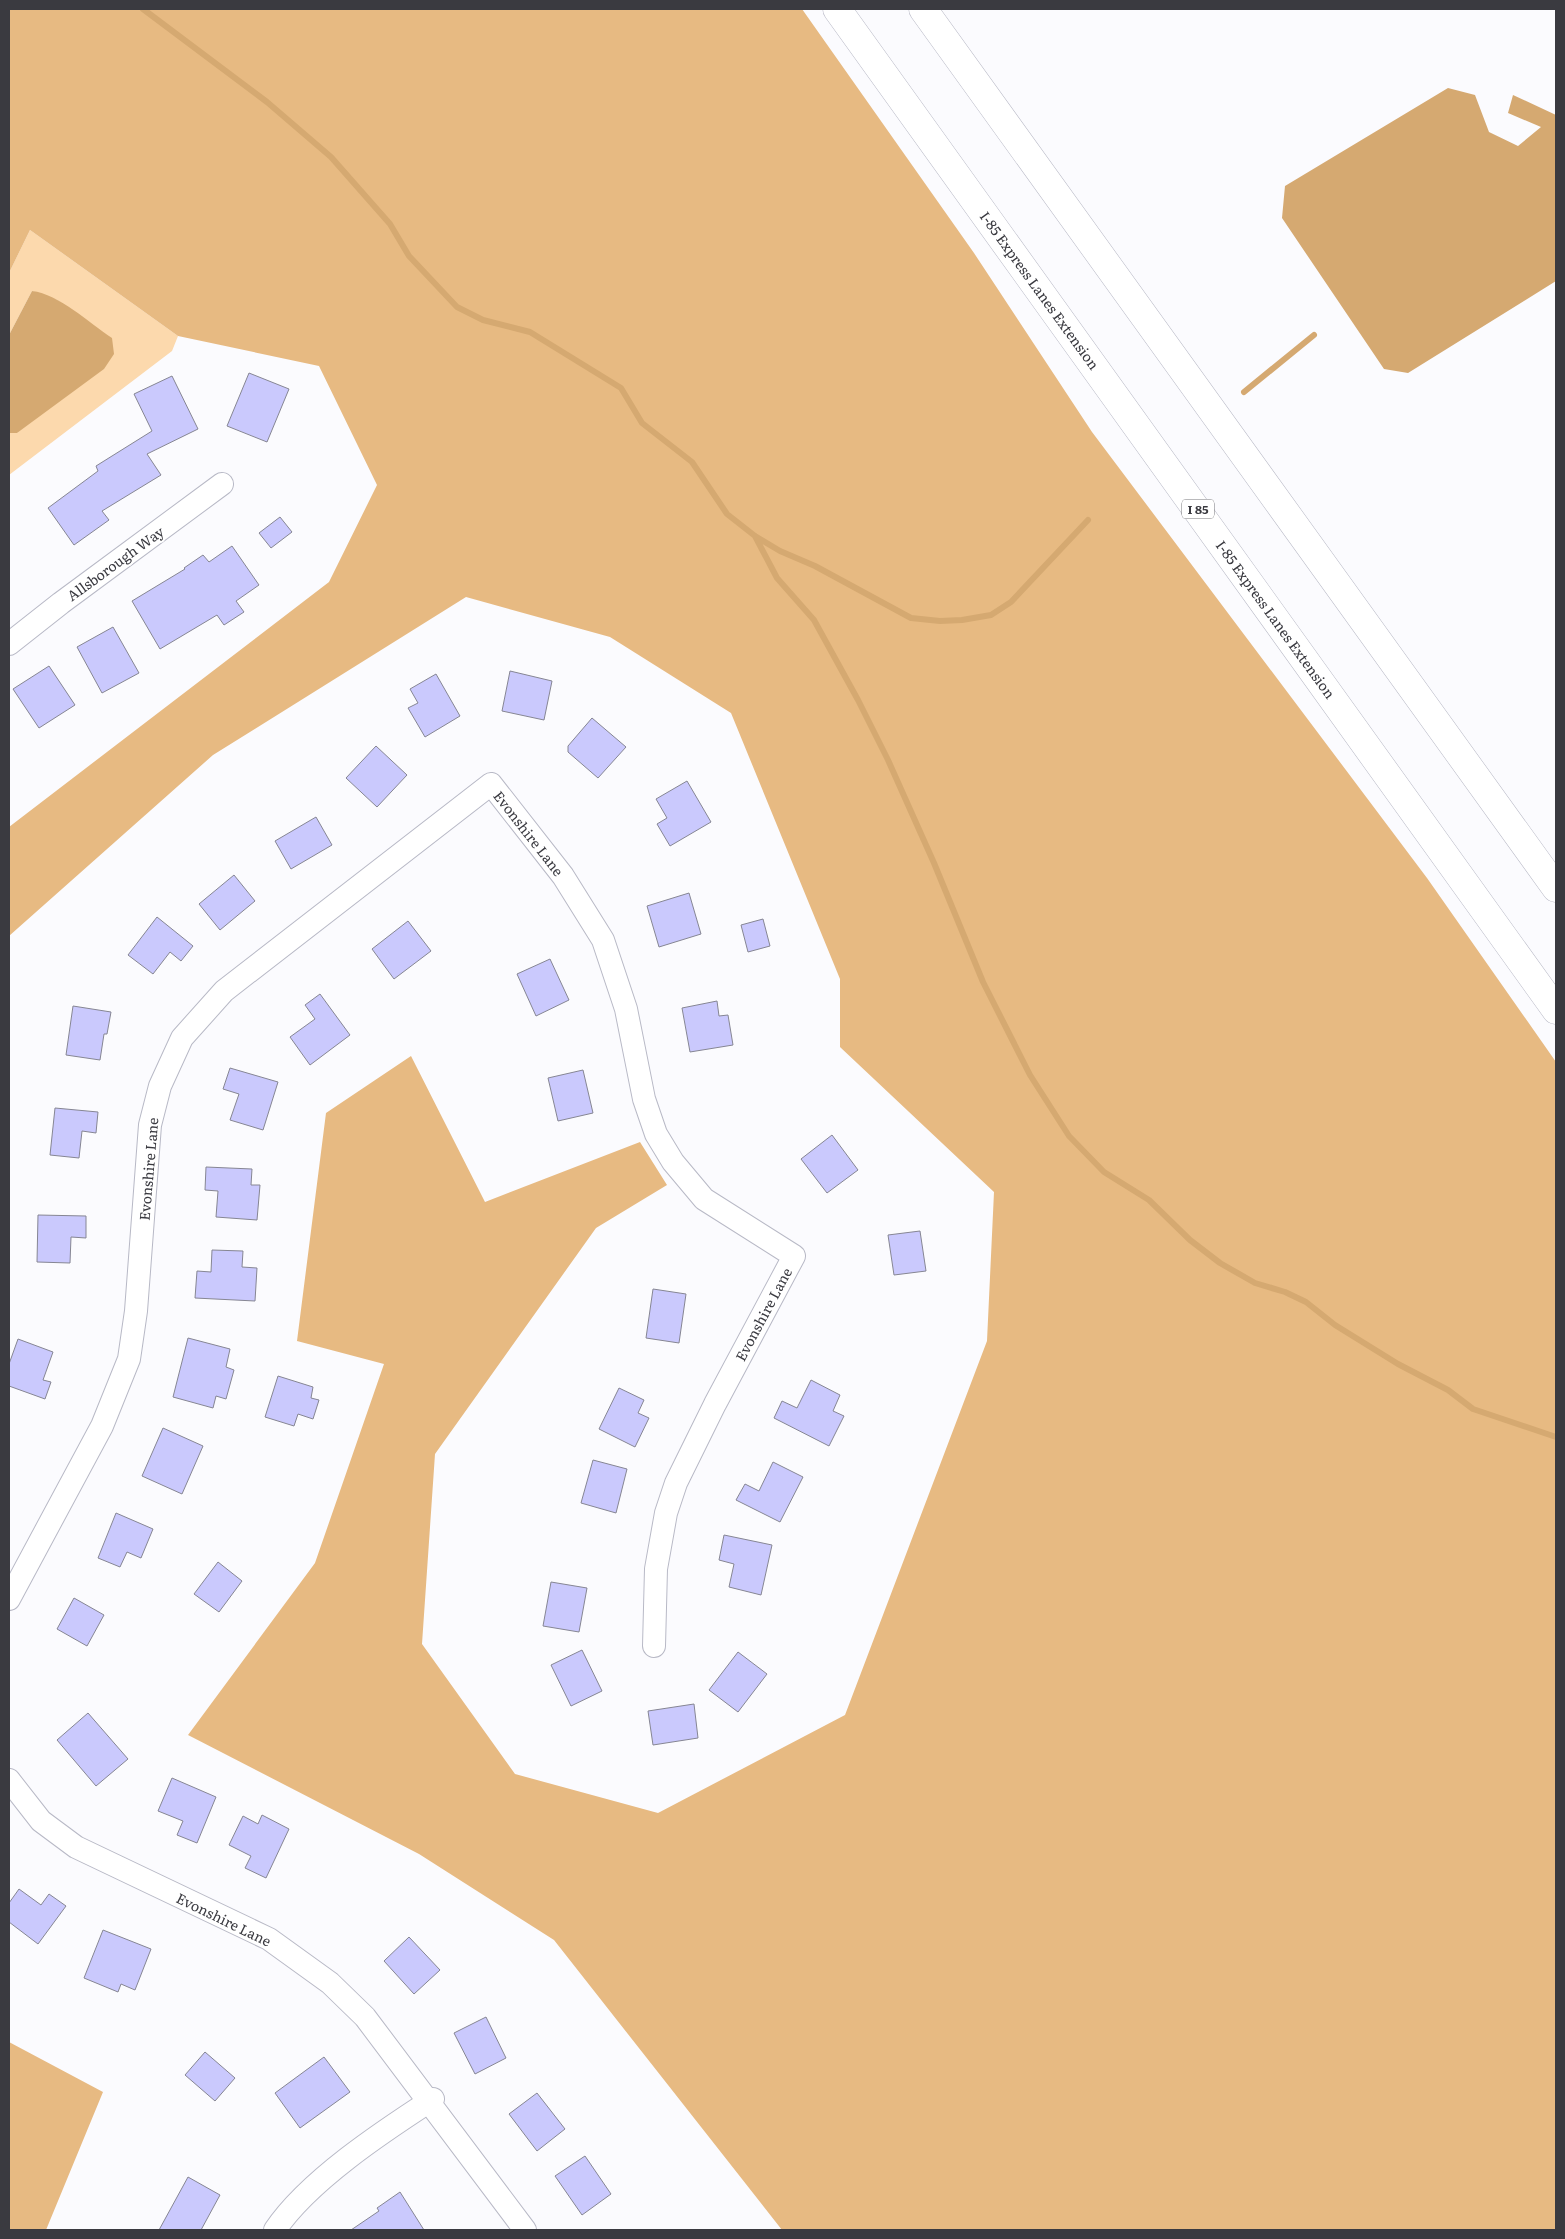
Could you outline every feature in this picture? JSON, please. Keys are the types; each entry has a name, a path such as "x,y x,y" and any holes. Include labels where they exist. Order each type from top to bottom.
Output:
{"highway":[{"name":"I-85 Express Lanes Extension","path":"838,9 1556,1010"},
{"path":"923,9 1556,888"}],"street":[{"name":"Allsborough Way","path":"9,644 61,603 222,484"},
{"name":"Evonshire Lane","path":"9,1599 102,1426 129,1359 136,1311 150,1125 160,1086 182,1038 224,991 491,784 563,876 603,940 626,1009 644,1099 656,1134 673,1162 704,1199 794,1256 715,1404 676,1483 666,1513 656,1569 654,1646"},
{"name":"Evonshire Lane","path":"9,1780 41,1821 76,1848 268,1939 330,1982 365,2017 431,2100 525,2230"},
{"path":"275,2230 288,2210 353,2154 431,2100"}],"shaded area":[{"path":"9,9 802,9 974,253 1092,432 1427,878 1556,1062 1556,2230 782,2230 554,1940 419,1854 188,1735 315,1563 384,1364 297,1341 326,1113 411,1056 485,1202 640,1142 667,1185 596,1228 435,1454 422,1644 515,1774 658,1813 845,1715 987,1341 994,1192 840,1047 840,979 731,713 610,637 466,597 213,755 9,936 9,827 329,582 377,485 319,366 178,336 30,230 9,273"},
{"path":"1448,88 1475,95 1489,132 1518,146 1541,127 1508,113 1513,95 1556,115 1556,281 1408,373 1384,369 1282,218 1285,186"},
{"path":"30,230 178,336 172,351 9,475 9,433 17,433 79,315 57,300 32,291 9,335 9,273"},
{"path":"32,291 42,293 63,303 112,338 114,354 104,369 17,433 9,433 9,335"},
{"path":"9,2042 103,2092 46,2230 9,2230"}],"building":[{"path":"249,373 289,389 267,442 227,426"},
{"path":"172,376 198,429 147,454 161,475 102,511 109,520 74,545 48,508 98,471 96,466 152,431 134,394"},
{"path":"280,517 292,532 271,548 259,533"},
{"path":"232,546 259,585 236,601 244,612 224,625 217,615 160,649 132,601 185,569 203,555 209,562"},
{"path":"113,627 139,673 102,693 77,647"},
{"path":"49,666 75,705 39,728 13,689"},
{"path":"510,671 552,681 544,720 502,711"},
{"path":"436,674 460,716 425,737 408,708 418,703 410,689"},
{"path":"592,718 626,747 598,778 568,752 568,746"},
{"path":"376,746 407,775 377,807 346,778"},
{"path":"687,781 711,822 670,846 657,824 667,818 656,799"},
{"path":"316,817 332,845 291,869 275,841"},
{"path":"234,875 255,901 220,930 199,904"},
{"path":"689,893 701,934 659,947 647,906"},
{"path":"157,917 193,946 181,961 170,952 153,974 128,955"},
{"path":"763,919 770,946 748,952 741,925"},
{"path":"408,921 431,951 394,979 372,949"},
{"path":"550,959 569,1000 536,1016 517,974"},
{"path":"320,994 350,1035 310,1065 290,1037 315,1019 305,1005"},
{"path":"717,1001 719,1016 728,1015 733,1045 690,1052 682,1008"},
{"path":"73,1006 111,1012 107,1034 104,1034 100,1060 66,1055"},
{"path":"230,1068 278,1082 263,1130 230,1120 239,1094 223,1089"},
{"path":"583,1070 593,1113 558,1121 548,1078"},
{"path":"55,1108 98,1112 96,1133 82,1131 79,1158 50,1155"},
{"path":"832,1135 858,1170 827,1193 801,1159"},
{"path":"206,1167 252,1169 251,1185 260,1185 257,1220 216,1217 218,1191 205,1190"},
{"path":"38,1215 86,1216 86,1238 71,1237 70,1263 37,1262"},
{"path":"920,1231 926,1271 894,1275 888,1235"},
{"path":"212,1250 243,1251 242,1267 257,1268 255,1301 195,1298 197,1271 211,1272"},
{"path":"653,1289 686,1294 679,1343 646,1338"},
{"path":"188,1338 230,1349 226,1367 234,1370 226,1399 216,1396 213,1408 173,1397"},
{"path":"18,1339 53,1352 43,1380 51,1382 45,1399 9,1386 9,1364"},
{"path":"278,1376 313,1387 311,1398 319,1400 313,1419 298,1414 294,1426 265,1417"},
{"path":"811,1380 840,1395 833,1411 844,1416 829,1446 774,1418 782,1401 797,1408"},
{"path":"619,1388 644,1400 638,1413 649,1418 635,1447 599,1429"},
{"path":"163,1428 203,1446 182,1494 142,1476"},
{"path":"593,1460 627,1469 616,1513 581,1503"},
{"path":"773,1462 803,1477 780,1522 736,1500 745,1484 759,1491"},
{"path":"116,1513 153,1529 141,1558 127,1552 120,1567 98,1558"},
{"path":"724,1535 772,1545 761,1595 729,1587 734,1564 719,1560"},
{"path":"218,1562 242,1581 219,1612 194,1594"},
{"path":"551,1582 587,1588 579,1632 543,1626"},
{"path":"74,1598 104,1615 87,1646 57,1629"},
{"path":"582,1650 602,1691 571,1706 551,1665"},
{"path":"738,1652 767,1674 738,1712 709,1690"},
{"path":"694,1704 698,1738 653,1745 648,1711"},
{"path":"88,1713 128,1759 96,1786 57,1740"},
{"path":"172,1778 216,1797 197,1843 177,1835 183,1821 158,1811"},
{"path":"262,1815 289,1829 266,1878 245,1868 251,1856 229,1845 243,1816 258,1824"},
{"path":"19,1889 41,1905 49,1894 66,1906 38,1944 9,1922 9,1903"},
{"path":"103,1930 151,1949 135,1990 121,1984 118,1992 84,1978"},
{"path":"409,1937 440,1970 414,1994 384,1961"},
{"path":"486,2017 506,2058 475,2074 454,2033"},
{"path":"205,2052 235,2078 215,2101 185,2075"},
{"path":"324,2057 350,2092 300,2128 275,2093"},
{"path":"537,2093 565,2129 537,2151 509,2114"},
{"path":"585,2156 611,2194 582,2215 555,2176"},
{"path":"188,2177 220,2195 201,2230 159,2230"},
{"path":"400,2192 424,2230 351,2230 379,2211 377,2208"}],"waterway":[{"path":"143,9 267,102 331,157 390,224 409,256 457,307 483,320 530,332 621,388 642,423 692,462 727,514 755,536 780,551 815,566 911,618 940,621 962,620 991,615 1011,602 1088,520"},
{"path":"1244,392 1314,335"},
{"path":"755,536 777,578 814,620 858,700 888,760 934,863 983,982 1030,1075 1069,1136 1104,1172 1149,1200 1190,1240 1220,1263 1255,1283 1285,1292 1306,1302 1335,1325 1398,1364 1448,1390 1473,1409 1556,1437"}]}
